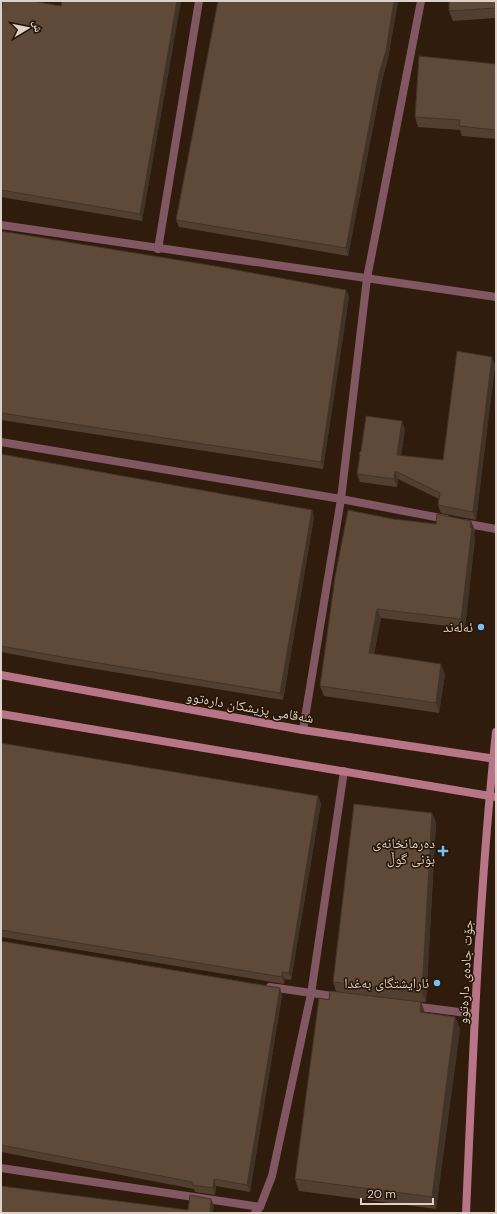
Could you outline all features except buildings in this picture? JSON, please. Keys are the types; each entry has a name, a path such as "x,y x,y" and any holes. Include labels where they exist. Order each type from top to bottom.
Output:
{"main road":[{"name":"شەقامی پزیشکان دارەتوو","path":"1,675 303,730 495,759"},
{"path":"1,714 493,796"},
{"name":"جۆت جادەی دارەتوو","path":"466,1213 475,1014 493,796 496,732"}],"street":[{"path":"158,249 199,1"},
{"path":"303,730 340,499 367,278 421,1"},
{"path":"1,225 496,297"},
{"path":"1,442 340,499 496,529"},
{"path":"1,1168 258,1210 272,1176 311,994 344,771"},
{"path":"265,986 311,994 350,998"},
{"path":"405,1005 475,1014"}],"place":[{"name":"ئەلەند","path":"481,627"},
{"name":"دەرمانخانەی بۆنی گوڵ","path":"443,851"},
{"name":"ئارایشتگای بەغدا","path":"437,983"}]}
